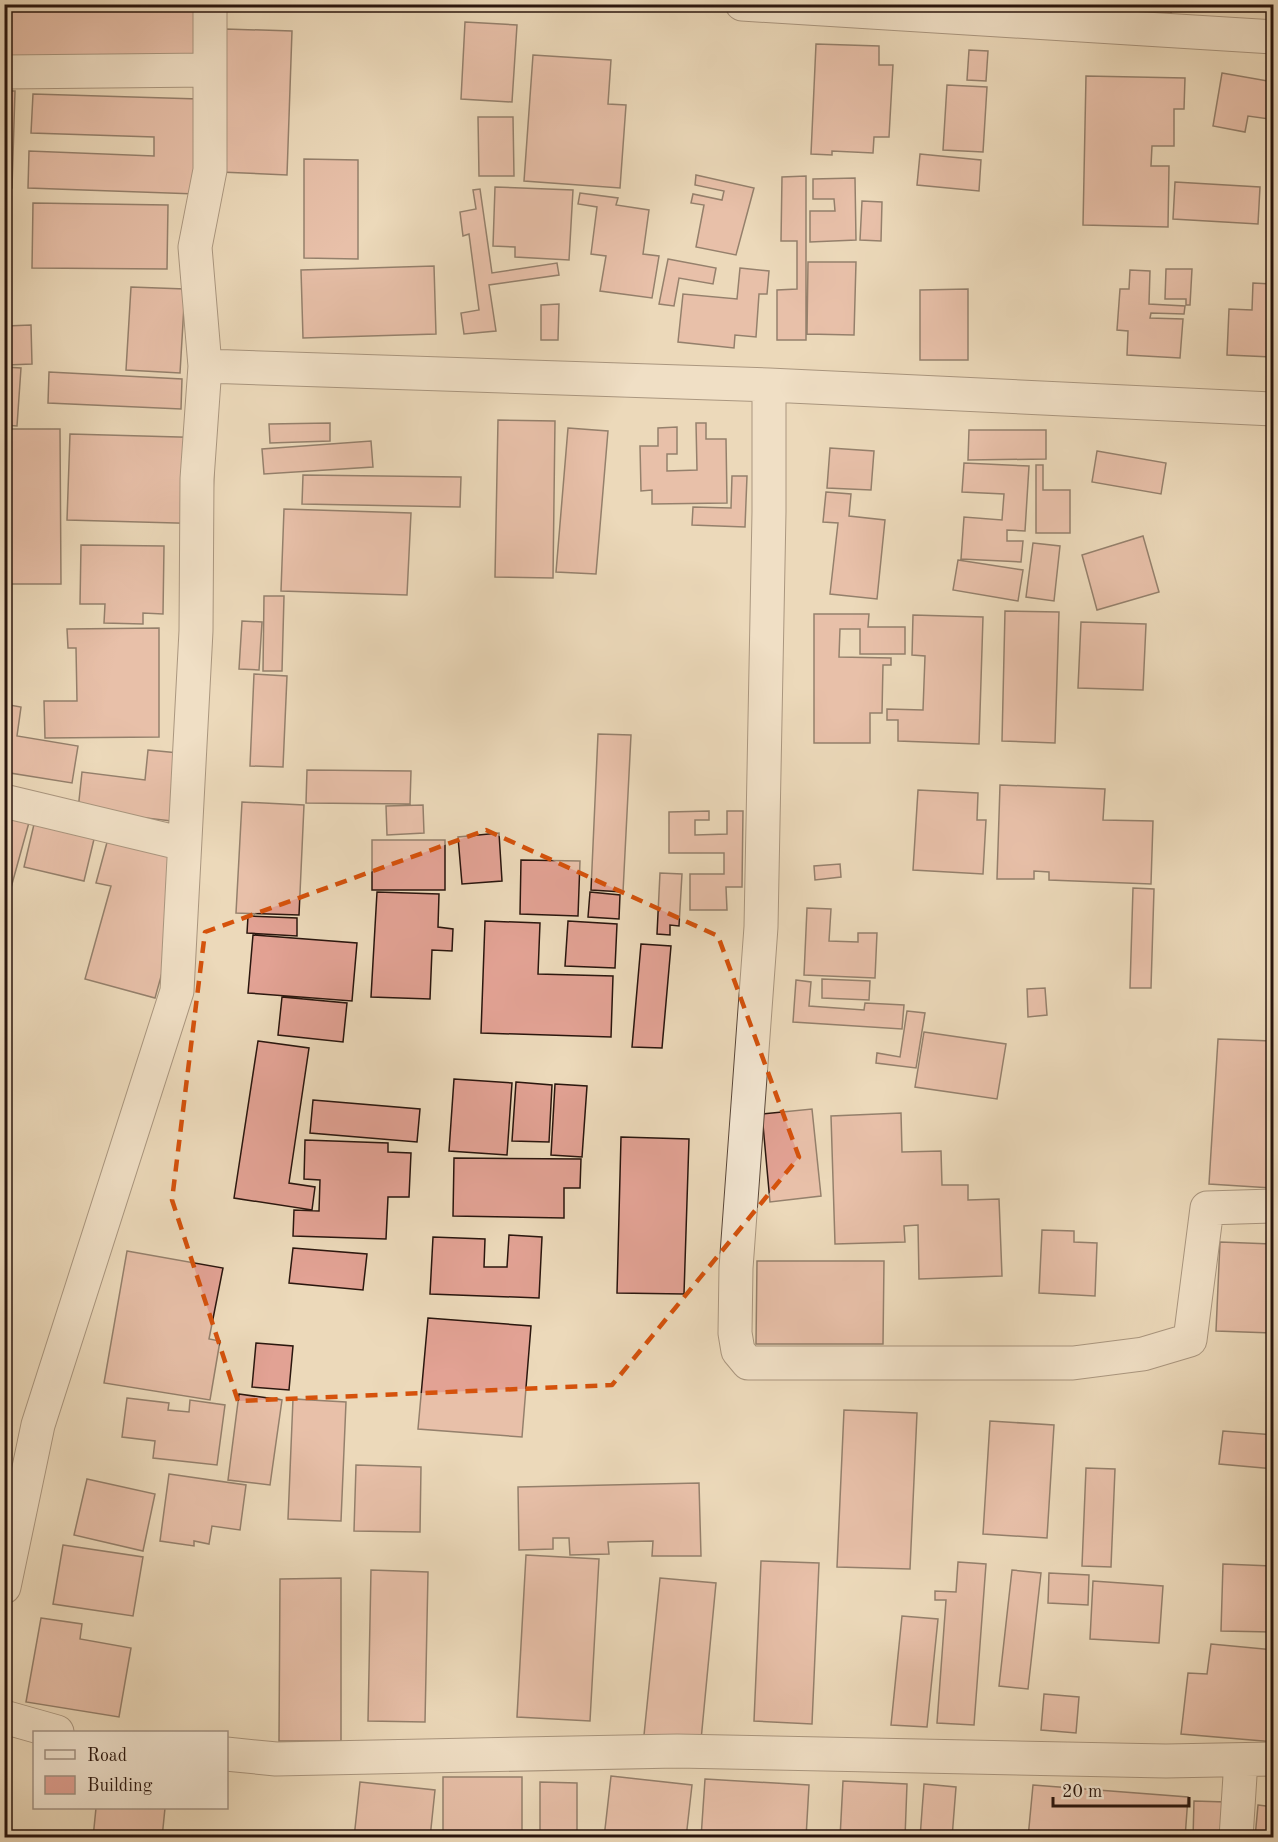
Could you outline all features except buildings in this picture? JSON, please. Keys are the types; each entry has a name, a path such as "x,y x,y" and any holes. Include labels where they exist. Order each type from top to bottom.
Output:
{"street":[{"path":"4,1587 38,1425 177,991 196,632 197,479 205,366 195,247 210,170 210,4"},
{"path":"742,4 1274,37"},
{"path":"4,72 210,70"},
{"path":"205,366 769,385 1274,409"},
{"path":"769,385 769,512 761,927 736,1268 735,1334 738,1351 748,1363 1073,1363 1143,1354 1190,1340 1207,1208 1274,1206"},
{"path":"4,801 184,844"},
{"path":"4,1717 53,1731"},
{"path":"228,1754 276,1759 677,1750 1154,1761 1274,1759"},
{"path":"1236,1838 1241,1760"}],"highlighted area":[{"path":"486,830 718,936 799,1157 612,1385 238,1401 172,1200 205,932"}]}
